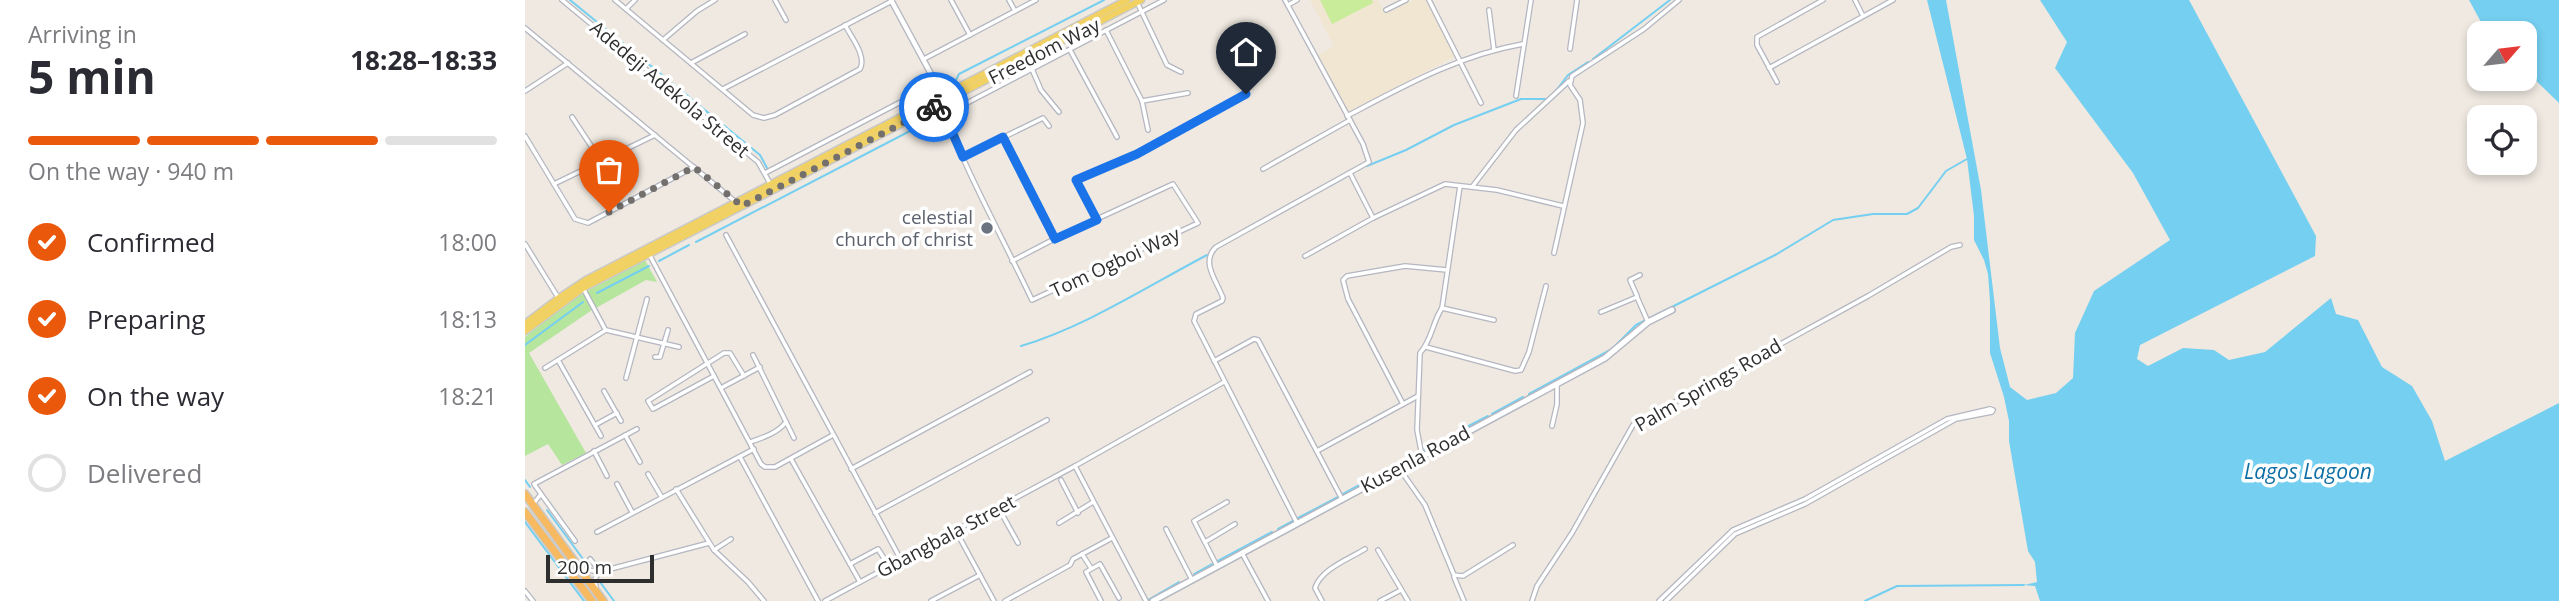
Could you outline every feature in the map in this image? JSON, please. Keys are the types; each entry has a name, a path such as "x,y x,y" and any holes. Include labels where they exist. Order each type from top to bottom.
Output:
{"highway":[{"path":"525,494 601,598"},
{"path":"525,512 592,601"}],"main road":[{"name":"Freedom Way","path":"525,331 560,300 649,254 771,185 943,100 1127,0"},
{"name":"Freedom Way","path":"525,324 586,280 1139,1"},
{"name":"Kusenla Road","path":"1153,601 1613,353 1647,320 1672,310"}],"street":[{"name":"Adedeji Adekola Street","path":"562,0 751,156 771,185"},
{"path":"615,0 753,115 764,118 775,115 860,69 863,64 862,57 845,24"},
{"path":"626,9 635,0"},
{"path":"663,40 715,0"},
{"path":"775,0 786,20"},
{"path":"722,89 891,0 937,83 943,100 944,115 1012,261 1097,220 1076,180 1137,154 1246,94"},
{"path":"951,0 969,35"},
{"path":"1009,0 1015,11"},
{"path":"924,59 1036,0"},
{"path":"944,115 1164,0"},
{"path":"1297,0 1286,2 1349,118 1369,162 1210,252 1208,262 1223,298 1196,314 1194,321 1297,523"},
{"path":"1386,10 1406,0"},
{"path":"1429,0 1481,103"},
{"path":"1516,96 1531,0"},
{"path":"1570,49 1577,0"},
{"path":"1554,253 1583,123 1580,100 1570,85 1571,76 1644,29 1679,0"},
{"path":"1777,82 1757,45 1759,34 1823,0"},
{"path":"1855,0 1863,16"},
{"path":"1769,68 1893,0"},
{"path":"1139,1 1167,65 1181,72"},
{"path":"1489,10 1494,50"},
{"path":"525,28 739,204"},
{"path":"1106,30 1142,102 1148,130"},
{"path":"691,63 745,34"},
{"path":"1263,169 1427,74 1461,60 1523,44"},
{"path":"1070,50 1117,137"},
{"path":"525,91 568,63"},
{"path":"1032,69 1041,90 1059,112"},
{"path":"1472,187 1516,130 1570,81"},
{"path":"765,173 937,83"},
{"path":"1142,102 1188,93"},
{"path":"572,117 601,161"},
{"path":"963,157 1043,118 1049,126"},
{"path":"554,184 655,135"},
{"path":"525,136 575,219 588,223 694,167"},
{"path":"1003,137 1055,239"},
{"path":"1350,173 1373,218"},
{"name":"Tom Ogboi Way","path":"1012,261 1032,300 1198,223 1173,184 1097,220"},
{"path":"1305,256 1438,186 1460,185 1497,190 1564,206"},
{"path":"1422,456 1417,430 1420,353 1426,347 1436,317 1442,309 1460,185"},
{"path":"726,235 901,560"},
{"path":"525,244 560,300"},
{"name":"Palm Springs Road","path":"1532,601 1537,586 1572,533 1633,425 1868,296 1951,247 1960,245"},
{"path":"649,254 765,467 775,467 832,435"},
{"path":"1403,404 1348,299 1343,280 1347,275 1405,266 1448,271"},
{"path":"1640,275 1630,280 1647,320"},
{"path":"1426,347 1515,371 1521,370 1529,352 1546,286"},
{"path":"583,288 605,330"},
{"path":"1601,313 1637,297"},
{"path":"625,378 647,299"},
{"path":"1442,309 1494,320"},
{"path":"545,368 605,330 679,347"},
{"path":"655,357 660,357 667,330"},
{"path":"1214,361 1254,339 1258,340 1342,499"},
{"path":"714,376 653,409 648,401 727,352 734,357 744,376"},
{"path":"753,355 794,438"},
{"path":"558,359 601,436"},
{"path":"721,388 760,367"},
{"path":"851,469 1030,372"},
{"path":"681,382 685,392"},
{"name":"Gbangbala Street","path":"825,601 1224,383"},
{"path":"1552,426 1557,404 1557,383"},
{"path":"604,391 621,421"},
{"path":"1317,451 1418,396"},
{"path":"1659,601 1733,530 1805,499 1947,419 1993,410 1957,419 1805,504 1735,534 1666,601"},
{"path":"595,425 617,413"},
{"path":"876,513 1047,420"},
{"path":"750,442 759,440 786,422"},
{"path":"575,541 534,484 636,429"},
{"path":"625,435 640,462"},
{"path":"597,532 754,449"},
{"path":"594,452 607,476"},
{"path":"740,457 818,601"},
{"path":"790,458 860,582"},
{"path":"1075,466 1146,601"},
{"path":"1399,468 1425,505 1464,601"},
{"path":"648,474 661,497"},
{"path":"1061,481 1078,513"},
{"path":"617,484 632,512"},
{"path":"676,489 714,550 764,601"},
{"path":"533,505 541,494"},
{"path":"1059,523 1094,502"},
{"path":"1217,566 1194,521 1227,502"},
{"path":"998,507 1018,543"},
{"path":"1205,542 1235,524"},
{"path":"1165,530 1192,580"},
{"path":"956,531 994,601"},
{"path":"1005,601 1112,538"},
{"path":"714,550 731,539"},
{"path":"575,562 587,571 600,572 709,543"},
{"path":"1454,575 1463,576 1513,545"},
{"path":"850,564 879,549 889,566"},
{"path":"1322,601 1315,588 1317,582 1334,567 1365,549"},
{"path":"1378,550 1408,601"},
{"path":"1242,553 1268,601"},
{"path":"1082,554 1091,568"},
{"path":"590,559 600,572"},
{"path":"1101,601 1086,572 1100,564 1119,598"},
{"path":"600,572 595,584 601,598"},
{"path":"931,601 980,575"},
{"path":"1380,601 1401,590"},
{"path":"525,591 533,601"}],"shaded area":[{"path":"1310,0 1378,0 1385,13 1413,0 1426,0 1456,56 1348,112 1318,55 1334,46"}],"green space":[{"path":"1320,0 1372,0 1373,3 1332,24"},
{"path":"645,260 657,282 646,280 596,308 593,305 590,307 592,310 529,353 586,453 562,465 548,444 525,456 525,337 572,299"}],"water":[{"name":"Lagos Lagoon","path":"1927,0 1946,0 1981,190 2000,348 2010,387 2027,400 2056,393 2073,378 2075,333 2094,291 2170,240 2133,173 2055,68 2067,42 2040,0 2189,0 2316,236 2315,256 2140,345 2137,359 2148,366 2183,348 2214,350 2229,360 2265,352 2331,298 2336,314 2358,320 2382,367 2412,386 2432,421 2445,461 2559,403 2559,601 2040,601 2035,586 2024,585 2037,582 2035,562 2028,551 2009,441 2009,421 1990,353 1988,274 1974,240 1967,159"},
{"path":"2469,0 2559,0 2559,103 2537,82 2537,21 2480,21"}],"waterway":[{"path":"570,0 760,155 767,168"},
{"path":"953,86 959,74 1104,0"},
{"path":"1593,59 1670,0"},
{"path":"1555,92 1568,75 1588,62"},
{"path":"1367,166 1406,150 1454,125 1521,99 1549,99"},
{"path":"696,242 935,118 938,112"},
{"path":"1529,394 1612,349 1636,325 1777,254 1833,220 1873,214 1907,214 1918,208 1946,171 1967,159"},
{"path":"1330,186 1361,168"},
{"path":"659,261 689,245"},
{"path":"1021,346 1092,317 1207,255"},
{"path":"597,293 649,266"},
{"path":"525,345 583,302"},
{"path":"1492,414 1523,397"},
{"path":"1459,431 1488,416"},
{"path":"1433,445 1456,433"},
{"path":"1424,450 1429,447"},
{"path":"1343,494 1418,453"},
{"path":"525,480 530,487"},
{"path":"1298,518 1338,497"},
{"path":"547,510 586,563"},
{"path":"1278,529 1293,521"},
{"path":"525,522 584,601"},
{"path":"1216,562 1272,532"},
{"path":"1194,574 1212,564"},
{"path":"600,582 614,601"},
{"path":"1148,600 1179,582"},
{"path":"1865,601 1897,586 2024,585"}],"way so far":[{"path":"609,212 694,167 742,206 934,107"}],"place":[{"name":"celestial church of christ","path":"987,228"}],"route":[{"path":"934,107 940,104 963,157 1003,137 1055,239 1097,220 1076,180 1137,154 1246,94"}]}
